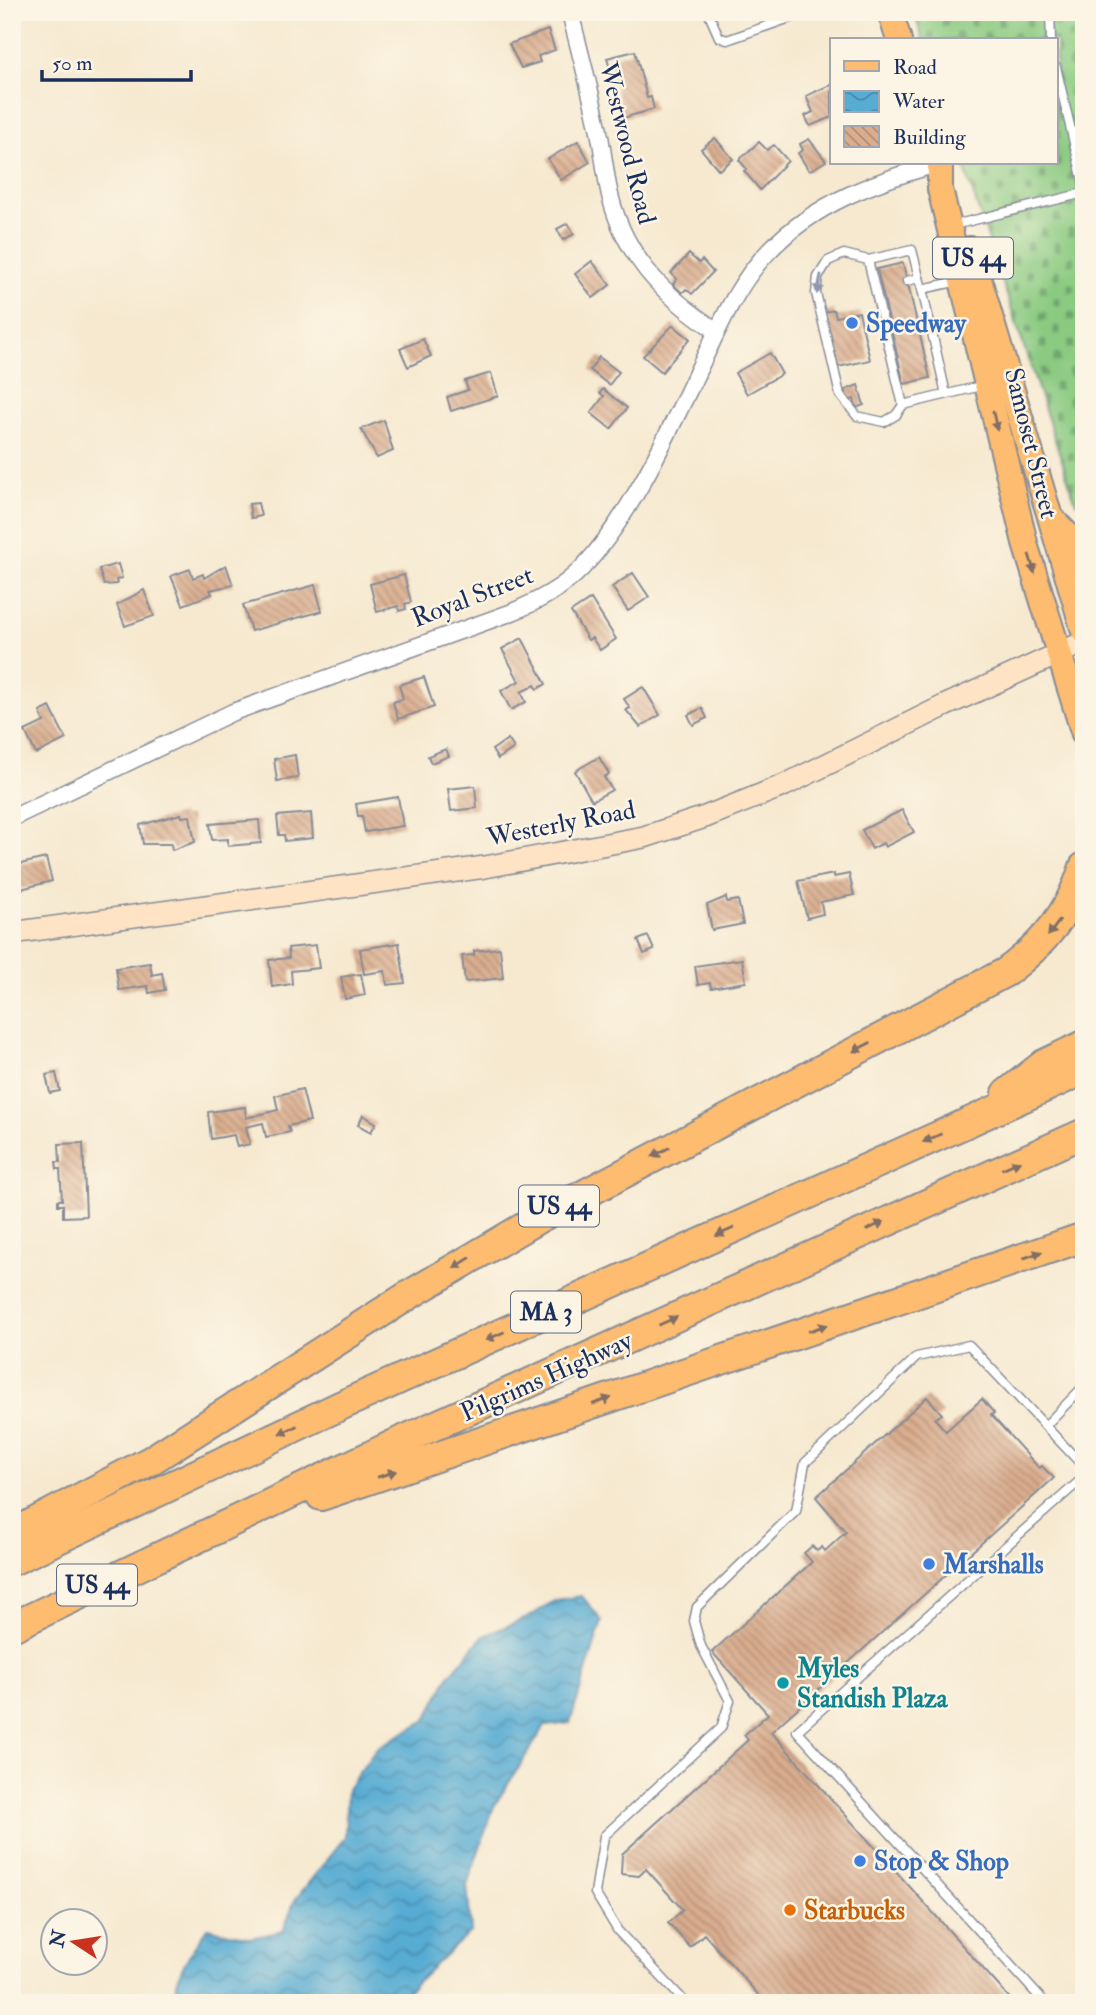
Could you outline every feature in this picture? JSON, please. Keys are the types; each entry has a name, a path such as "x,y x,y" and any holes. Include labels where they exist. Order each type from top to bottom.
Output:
{"highway":[{"name":"US 44","path":"12,1534 150,1461 410,1296 541,1217 1006,972 1031,954 1061,918 1084,867"},
{"path":"976,1118 1044,1064 1084,1045"},
{"name":"MA 3","path":"12,1561 340,1406 1084,1070"},
{"name":"Pilgrims Highway","path":"12,1627 403,1440 1084,1133"},
{"path":"183,1544 1084,1237"}],"main road":[{"path":"890,12 899,38"},
{"name":"Samoset Street","path":"940,164 951,186 1084,631"},
{"name":"Samoset Street","path":"940,164 940,189 1023,535 1084,734"},
{"path":"1049,517 1084,551"}],"street":[{"name":"Westwood Road","path":"570,12 598,123 608,187 624,236 654,282 678,305 717,331"},
{"name":"Royal Street","path":"12,818 233,712 510,613 551,592 581,569 621,514 650,465 717,331 752,270 804,220 863,188 937,164"},
{"name":"Westerly Road","path":"12,933 497,865 644,837 714,814 785,785 944,706 1084,642"}],"lane":[{"path":"708,12 719,37 727,40 807,12"},
{"path":"1051,12 1051,38"},
{"path":"1058,75 1084,185"},
{"path":"962,223 1084,193"},
{"path":"946,394 912,250 868,260 844,254 828,261 818,277 816,293 839,395 857,416 884,422 896,415 903,405 987,384"},
{"path":"868,260 884,311 903,405"},
{"path":"907,281 919,278"},
{"path":"922,289 962,280"},
{"path":"913,304 924,301"},
{"path":"918,328 930,325"},
{"path":"923,352 936,349"},
{"path":"686,2003 618,1931 595,1893 604,1836 721,1728 727,1716 730,1701 701,1646 694,1621 697,1607 796,1511 805,1463 917,1357 969,1345 1084,1467"},
{"path":"1045,1426 1084,1386"},
{"path":"1045,2003 797,1731 1084,1477"}],"green space":[{"path":"914,12 1084,12 1084,505 1076,503 963,164 1058,164 1058,38 922,38"}],"water":[{"path":"582,1596 602,1621 570,1723 545,1726 494,1806 467,1885 471,1931 406,1992 339,1992 325,2003 177,2003 180,1974 207,1928 251,1938 283,1931 295,1900 345,1837 347,1789 378,1747 426,1720 449,1676 483,1636 527,1618 556,1600"}],"building":[{"path":"548,30 555,50 538,56 540,62 521,68 509,44"},
{"path":"635,51 647,98 651,97 654,109 623,118 607,58"},
{"path":"830,85 830,118 810,126 805,116 813,112 806,96"},
{"path":"715,138 733,159 719,170 701,149"},
{"path":"809,139 826,161 809,171 798,153 803,150 800,144"},
{"path":"578,141 590,162 561,180 548,159"},
{"path":"759,142 767,150 774,145 788,161 760,190 744,171 747,169 739,160"},
{"path":"568,223 574,234 563,240 557,229"},
{"path":"689,254 699,263 702,260 713,272 692,294 686,289 682,293 673,284 677,279 671,273"},
{"path":"592,261 610,285 593,298 575,274"},
{"path":"903,263 930,378 904,384 877,269"},
{"path":"834,310 836,317 859,312 870,360 838,367 825,312"},
{"path":"673,325 690,339 662,372 643,356"},
{"path":"423,339 431,356 408,367 400,349"},
{"path":"770,353 782,374 747,394 735,373"},
{"path":"599,357 619,372 609,385 590,370"},
{"path":"491,373 498,396 451,411 447,397 468,390 465,381"},
{"path":"858,385 864,405 856,408 854,399 848,401 845,390"},
{"path":"603,389 627,408 611,429 591,413 604,396 600,393"},
{"path":"384,420 393,451 377,458 361,429"},
{"path":"258,503 261,516 251,518 249,504"},
{"path":"118,564 122,578 116,580 117,584 104,585 99,569"},
{"path":"226,565 233,585 210,590 212,594 183,605 171,576 190,569 193,578 203,574 204,578"},
{"path":"633,573 649,597 628,611 612,587"},
{"path":"404,575 411,602 405,604 406,609 399,611 398,606 377,612 370,584"},
{"path":"315,585 322,611 251,631 243,605"},
{"path":"144,590 154,616 125,626 117,605"},
{"path":"591,599 616,639 600,650 592,638 588,640 571,612"},
{"path":"522,638 546,684 537,689 535,685 521,692 526,702 511,710 501,691 519,681 502,649"},
{"path":"424,677 434,707 398,719 393,702 403,699 399,685"},
{"path":"643,687 660,715 640,727 626,710 630,708 624,699"},
{"path":"50,707 66,739 36,754 25,731 44,722 40,712"},
{"path":"702,708 707,718 693,725 688,715"},
{"path":"508,739 514,748 498,759 492,750"},
{"path":"446,749 449,756 431,763 428,756"},
{"path":"295,755 298,778 277,781 274,759"},
{"path":"599,757 609,774 604,777 612,790 592,801 575,771"},
{"path":"475,786 477,808 451,811 448,789"},
{"path":"398,797 403,826 365,832 356,804"},
{"path":"902,810 914,832 885,847 883,843 872,849 862,830"},
{"path":"311,813 313,838 285,841 284,835 279,835 277,816"},
{"path":"181,814 182,817 190,816 195,842 172,850 171,844 143,844 140,825"},
{"path":"259,820 261,843 228,846 228,839 212,840 210,824"},
{"path":"46,858 52,881 21,889 20,885 12,887 12,866"},
{"path":"834,874 834,877 849,874 854,895 821,902 823,914 807,918 798,881"},
{"path":"726,897 727,902 738,900 743,924 712,930 707,905"},
{"path":"648,936 654,950 644,954 638,940"},
{"path":"399,943 405,983 387,985 385,971 364,974 360,949"},
{"path":"316,945 319,968 291,971 292,984 272,987 269,960 289,958 288,948"},
{"path":"500,948 503,978 465,982 462,956 474,955 474,951"},
{"path":"742,959 746,982 711,988 710,983 698,985 695,966"},
{"path":"150,963 152,975 162,973 165,990 149,993 148,986 119,990 116,968"},
{"path":"361,974 365,995 345,999 341,977"},
{"path":"12,1062 17,1088 12,1089"},
{"path":"56,1073 60,1091 50,1093 46,1075"},
{"path":"302,1089 310,1121 288,1126 290,1132 266,1137 263,1123 246,1127 250,1144 237,1147 234,1135 211,1139 208,1112 245,1107 246,1118 278,1110 275,1096"},
{"path":"363,1115 376,1123 371,1132 358,1125"},
{"path":"83,1143 86,1216 63,1217 63,1205 58,1205 58,1200 62,1200 60,1169 57,1169 56,1162 60,1162 59,1144"},
{"name":"Myles Standish Plaza","path":"927,1397 942,1414 935,1419 946,1431 982,1399 994,1413 991,1415 1039,1468 1042,1466 1054,1478 771,1732 1014,2003 760,2003 763,2000 704,1934 690,1947 668,1923 683,1910 646,1869 639,1876 621,1874 622,1854 748,1740 744,1735 768,1714 712,1652 812,1562 804,1553 812,1546 817,1551 822,1547 825,1551 846,1532 816,1497"}],"place":[{"name":"Speedway","path":"852,323"},
{"name":"Marshalls","path":"929,1564"},
{"name":"Myles Standish Plaza","path":"783,1683"},
{"name":"Stop & Shop","path":"860,1861"},
{"name":"Starbucks","path":"790,1910"}]}
